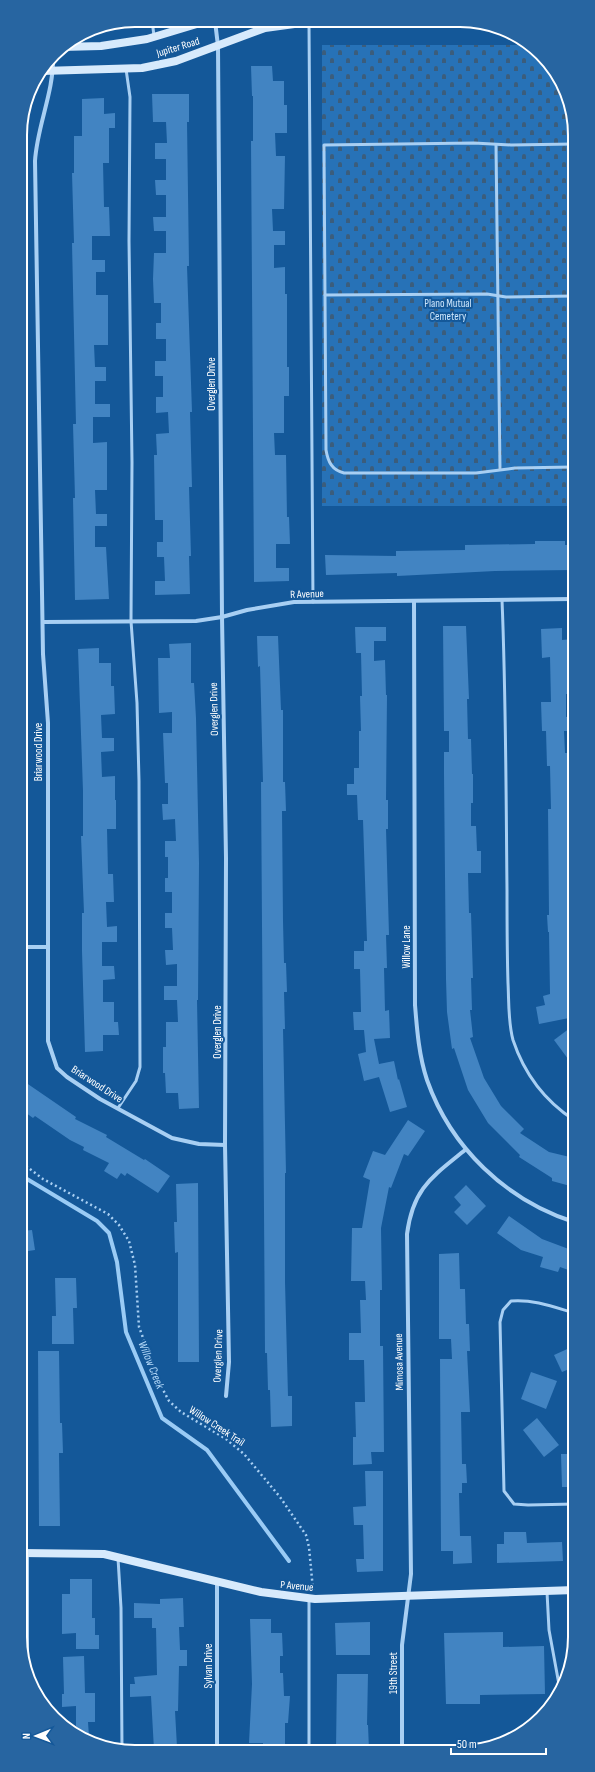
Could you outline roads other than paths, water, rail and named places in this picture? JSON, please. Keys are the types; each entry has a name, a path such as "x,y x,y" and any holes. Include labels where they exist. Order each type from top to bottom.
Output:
{"street":[{"name":"Jupiter Road","path":"73,47 101,46 154,37 187,27"},
{"name":"Overglen Drive","path":"216,27 218,46 222,617 226,858 225,1145 229,1362 226,1396"},
{"name":"Jupiter Road","path":"47,72 142,68 176,60 265,28 272,27"},
{"name":"Briarwood Drive","path":"53,65 53,71 37,141 36,161 44,622 43,654 48,723 48,1040 52,1057 57,1068 67,1077 118,1108 172,1138 199,1144 225,1145"},
{"name":"R Avenue","path":"44,622 196,621 222,617 268,606 312,602 568,599"},
{"name":"Willow Lane","path":"414,600 415,997 418,1039 427,1079 434,1096 465,1150 485,1170 512,1192 544,1211 568,1220"},
{"path":"27,948 47,947"},
{"name":"Mimosa Avenue","path":"408,1596 411,1574 407,1234 412,1206 419,1193 430,1179 465,1150"},
{"name":"P Avenue","path":"27,1553 79,1552 118,1556 217,1582 277,1595 312,1598 568,1590"},
{"name":"Sylvan Drive","path":"217,1582 217,1745"},
{"name":"19th Street","path":"402,1745 402,1645 408,1596"}],"lane":[{"path":"153,27 154,37"},
{"path":"309,27 312,602"},
{"path":"118,1108 136,1081 140,1067 139,781 137,703 131,621 132,462 129,241 130,97 126,69"},
{"path":"568,144 496,145 474,143 324,146 326,450 329,462 333,468 344,473 476,472 514,468 568,467"},
{"path":"496,145 500,469"},
{"path":"325,295 486,294 498,296 568,296"},
{"path":"502,600 509,1020 513,1040 524,1066 533,1081 553,1104 568,1115"},
{"path":"568,1311 535,1302 511,1301 503,1310 500,1322 504,1491 514,1504 568,1504"},
{"path":"118,1556 121,1608 122,1744"},
{"path":"547,1592 549,1630 558,1682"},
{"path":"309,1745 312,1598"}],"waterway":[{"name":"Willow Creek","path":"27,1179 97,1221 109,1233 117,1262 126,1332 162,1418 207,1450 289,1561"}],"park label":[{"name":"Plano Mutual Cemetery","path":"448,309"}]}
